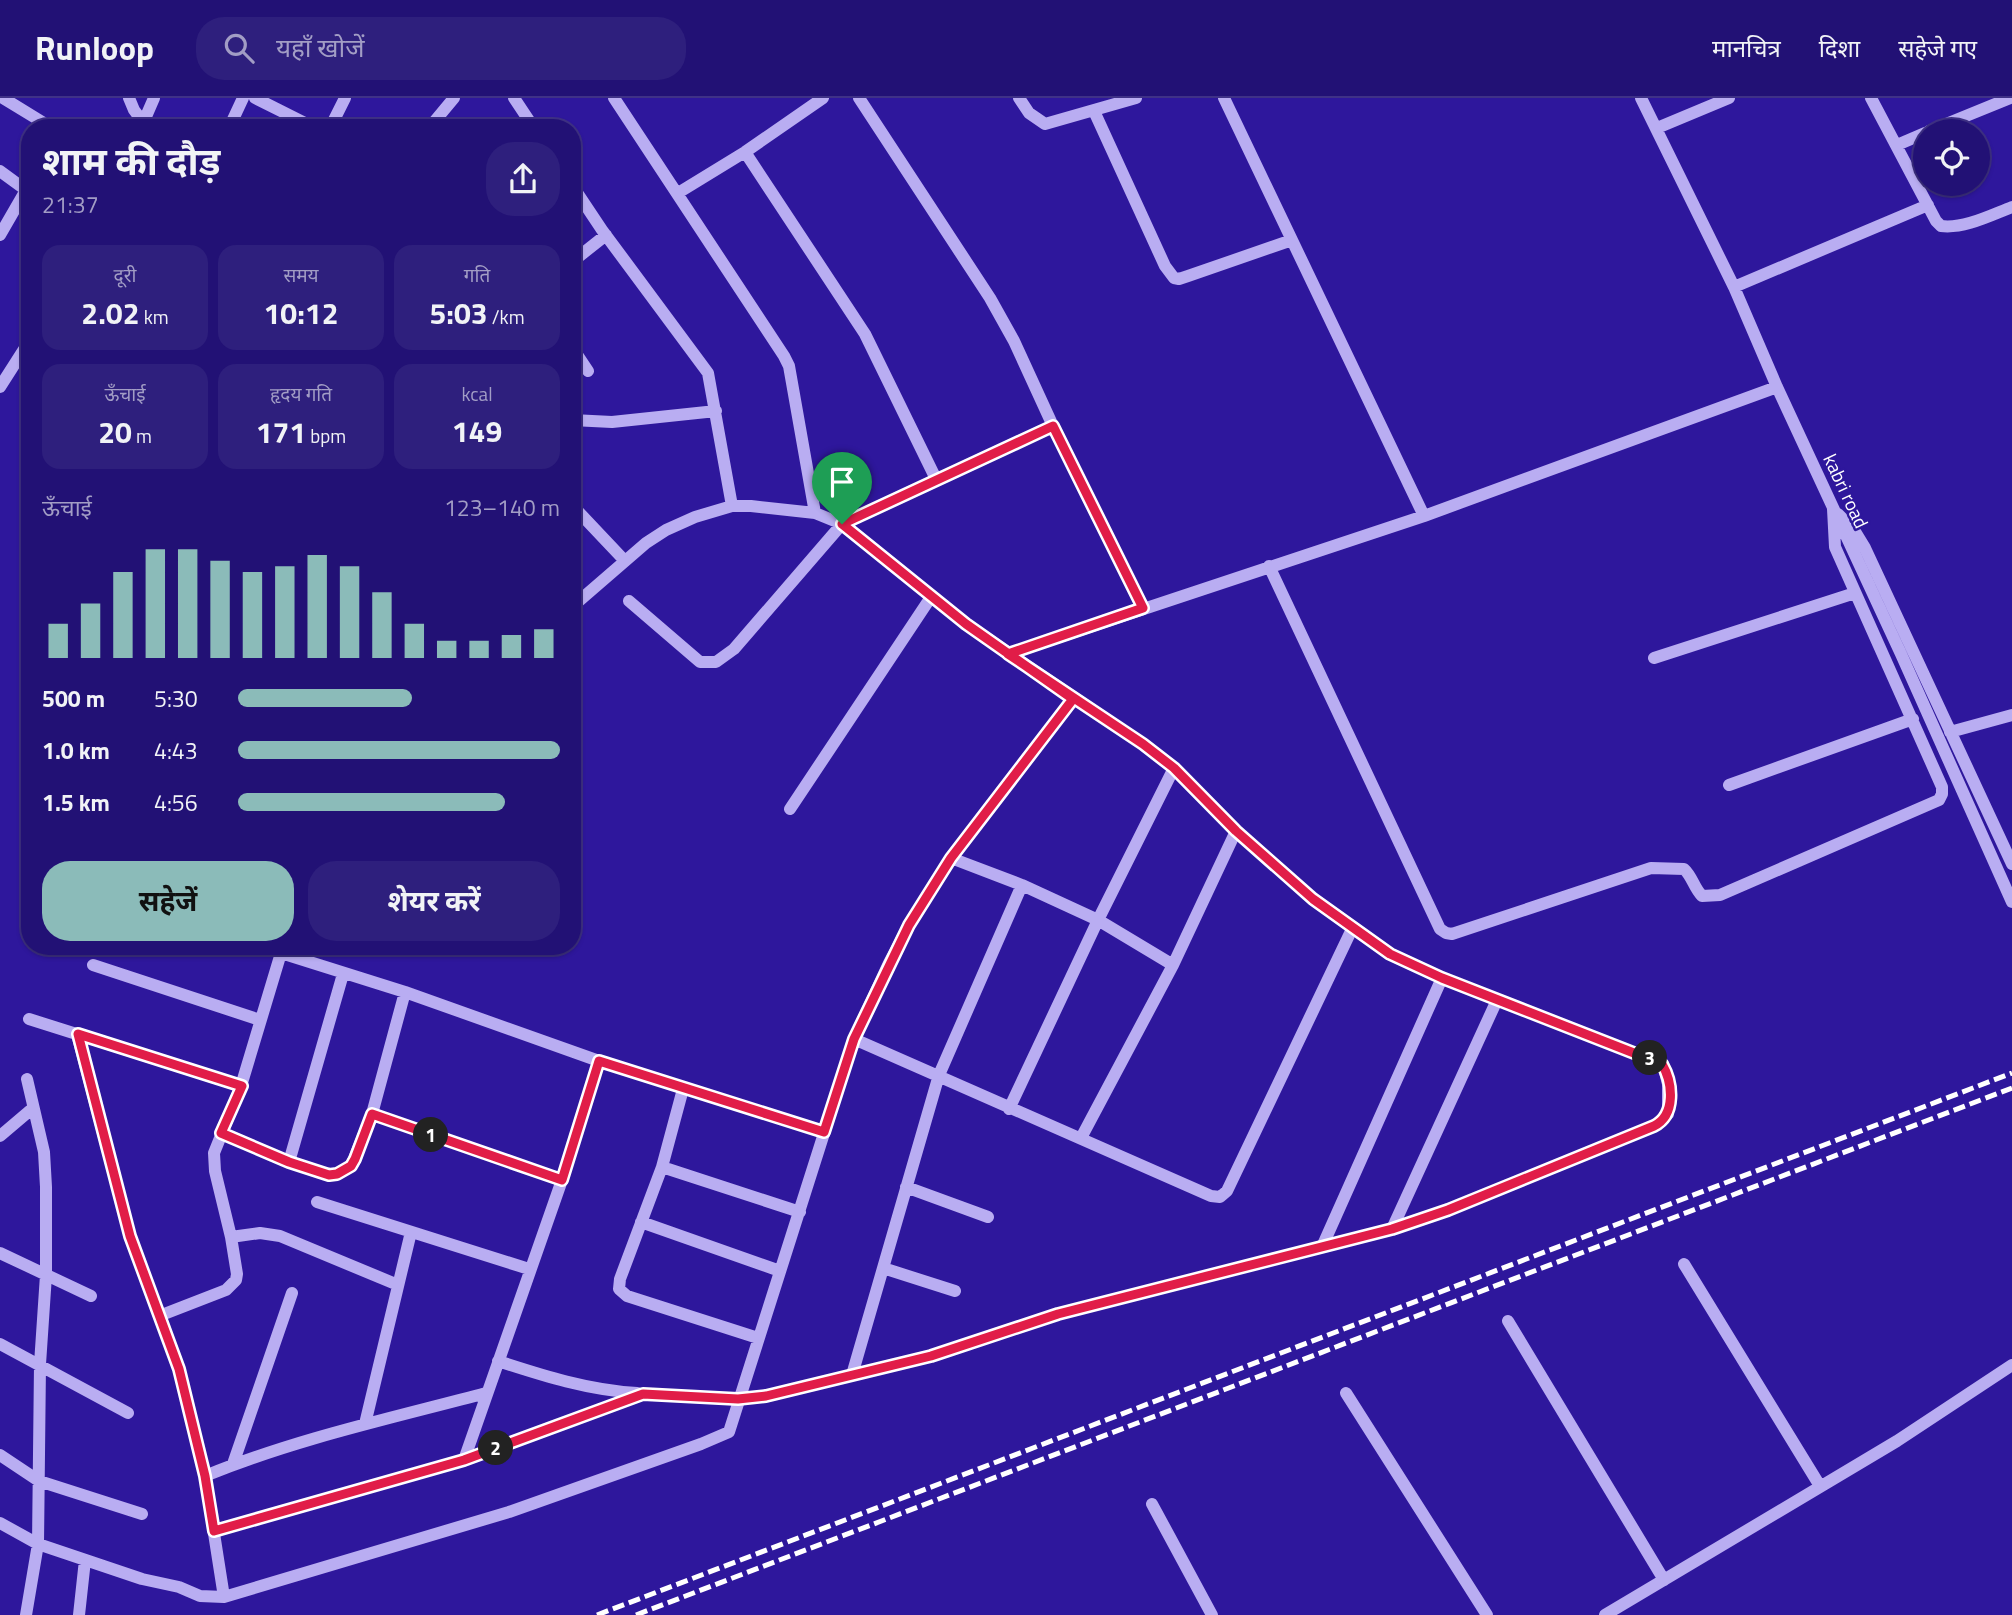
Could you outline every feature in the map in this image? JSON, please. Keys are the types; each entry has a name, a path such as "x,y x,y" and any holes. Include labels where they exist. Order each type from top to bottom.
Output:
{"street":[{"path":"3,98 37,119"},
{"path":"129,98 139,119"},
{"path":"145,119 155,98"},
{"path":"233,119 243,98"},
{"path":"255,98 297,119"},
{"path":"334,119 345,98"},
{"path":"436,119 454,98"},
{"path":"514,98 528,119"},
{"path":"614,98 789,366 815,513"},
{"path":"678,193 745,152 823,98"},
{"path":"859,98 990,298 1014,341 1143,608"},
{"path":"1019,98 1029,113 1045,124 1136,98"},
{"path":"1224,98 1424,516"},
{"name":"kabri road","path":"1642,98 1734,287 2012,902"},
{"path":"1657,128 1730,98"},
{"path":"1871,98 1936,220 1945,227 1983,218 2012,207"},
{"path":"1959,119 2010,98"},
{"path":"1094,111 1165,267 1174,278 1188,276 1292,240"},
{"path":"1896,145 1913,138"},
{"path":"745,152 865,334 936,479"},
{"path":"0,171 21,186"},
{"path":"581,198 703,364 716,411 732,506"},
{"path":"0,235 21,202"},
{"path":"1734,287 1928,205"},
{"path":"581,255 607,236"},
{"path":"0,387 21,354"},
{"path":"581,360 588,371"},
{"path":"1008,654 1424,516 1777,387"},
{"path":"581,420 611,422 716,411"},
{"path":"629,601 700,662 716,662 734,649 842,524 1053,426"},
{"path":"498,1361 563,1382 609,1392 738,1399 766,1396 931,1356 1058,1314 1392,1229 1448,1210 1654,1126 1668,1114 1670,1107 1667,1077 1658,1061 1442,978 1390,954 1352,929 1313,899 1236,831 1174,768 1143,744 1008,654 931,597 842,524 815,513 773,507 732,506 695,517 666,530 581,599"},
{"path":"1269,566 1440,929 1452,934 1651,868 1684,869 1690,874 1702,896 1720,895 1939,800 1942,787 1835,547 1833,509"},
{"path":"1833,509 1860,538 2012,864"},
{"path":"581,515 625,561"},
{"path":"1654,659 1855,593"},
{"path":"790,809 931,597"},
{"path":"0,1522 37,1545 142,1580 183,1589 200,1596 224,1597 509,1512 722,1436 732,1425 738,1399 854,1039 909,925 951,858 1073,699"},
{"path":"1950,732 2012,715"},
{"path":"1729,785 1913,719"},
{"path":"1009,1109 1098,920 1174,768"},
{"path":"1080,1138 1173,965 1236,831"},
{"path":"951,858 1021,885 1098,920 1173,965"},
{"path":"852,1375 939,1075 1021,885"},
{"path":"854,1039 939,1075 1009,1109 1211,1196 1220,1197 1225,1195 1352,929"},
{"path":"159,1316 232,1286 237,1274 213,1163 214,1153 242,1086 280,955"},
{"path":"287,955 405,992 683,1089 824,1132"},
{"path":"93,965 260,1020"},
{"path":"289,1162 343,974"},
{"path":"1322,1247 1442,978"},
{"path":"221,1133 289,1162 329,1175 351,1166 372,1114 405,992"},
{"path":"1392,1229 1497,1000"},
{"path":"29,1019 242,1086"},
{"path":"78,1034 130,1236 179,1369 205,1476 224,1597"},
{"path":"464,1460 562,1180 599,1061"},
{"path":"26,1615 37,1545 40,1364 46,1275 46,1171 27,1079"},
{"path":"683,1089 662,1167 620,1279 619,1289 622,1294 758,1338"},
{"path":"0,1136 33,1108"},
{"path":"372,1114 562,1180"},
{"path":"662,1167 800,1212"},
{"path":"906,1187 988,1217"},
{"path":"317,1202 529,1269"},
{"path":"641,1223 780,1271"},
{"path":"365,1424 411,1232"},
{"path":"231,1237 260,1233 280,1236 398,1285"},
{"path":"0,1253 90,1296"},
{"path":"1684,1264 1820,1486"},
{"path":"883,1268 955,1291"},
{"path":"233,1464 292,1293"},
{"path":"1508,1321 1664,1580"},
{"path":"0,1344 128,1413"},
{"path":"1605,1615 1896,1441 2012,1366"},
{"path":"205,1476 233,1464 365,1424 486,1393"},
{"path":"1346,1393 1486,1615"},
{"path":"214,1531 464,1460 643,1394"},
{"path":"0,1455 39,1481 142,1514"},
{"path":"1152,1504 1212,1615"},
{"path":"79,1615 85,1560"}],"railway":[{"path":"597,1615 2012,1073"},
{"path":"636,1615 2012,1088"}],"route":[{"path":"842,524 966,624 1008,654 1073,699 951,858 909,925 854,1039 824,1132 599,1061 562,1180 372,1114 351,1166 337,1174 329,1175 289,1162 221,1133 242,1086 78,1034 130,1236 179,1369 205,1476 214,1531 464,1460 643,1394 738,1399 766,1396 931,1356 1058,1314 1392,1229 1448,1210 1654,1126 1661,1123 1668,1114 1670,1107 1667,1077 1665,1069 1658,1061 1537,1016 1390,954 1313,899 1236,831 1174,768 1143,744 1008,654 1143,608 1053,426 842,524"}]}
